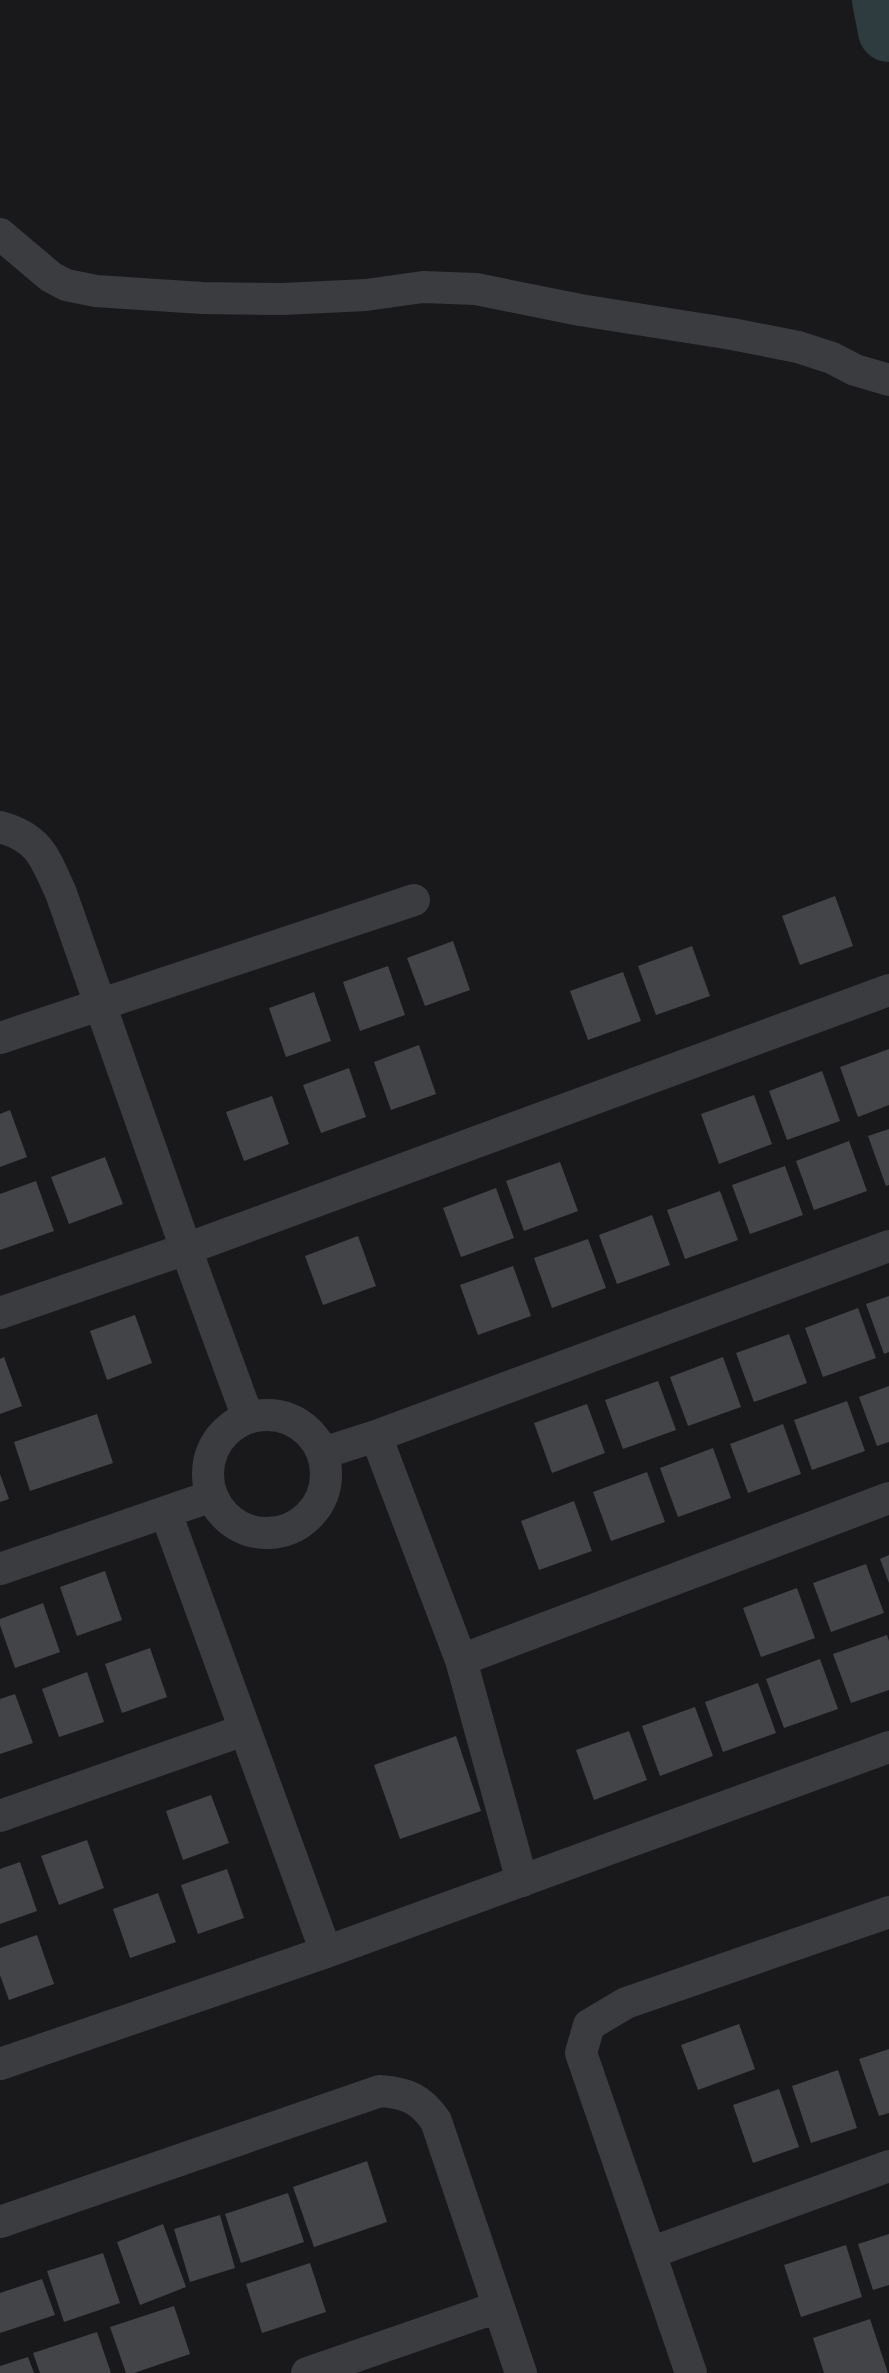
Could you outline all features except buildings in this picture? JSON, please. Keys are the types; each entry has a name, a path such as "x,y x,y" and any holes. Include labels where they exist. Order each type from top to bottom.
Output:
{"street":[{"path":"0,234 51,277 66,285 96,291 202,298 283,299 366,295 423,287 476,289 580,310 798,347 832,358 855,370 889,380"},
{"path":"0,826 19,832 44,854 61,893 248,1418"},
{"path":"0,1038 414,900"},
{"path":"0,1313 186,1249 889,990"},
{"path":"323,1453 376,1436 889,1246"},
{"path":"271,1415 293,1420 311,1434 323,1453 327,1476 322,1498 308,1517 289,1530 266,1534 243,1528 224,1515 212,1496 208,1477 210,1458 218,1441 232,1427 248,1418 271,1415"},
{"path":"376,1436 461,1660 522,1881"},
{"path":"0,1569 212,1496"},
{"path":"461,1660 889,1498"},
{"path":"166,1513 326,1952"},
{"path":"0,1816 244,1730"},
{"path":"0,2064 326,1952 889,1747"},
{"path":"691,2373 581,2053 589,2025 626,2003 889,1912"},
{"path":"0,2222 380,2091 399,2092 427,2107 436,2121 521,2373"},
{"path":"650,2253 889,2166"},
{"path":"307,2373 498,2307"}],"waterway":[{"path":"883,0 889,31"}]}
